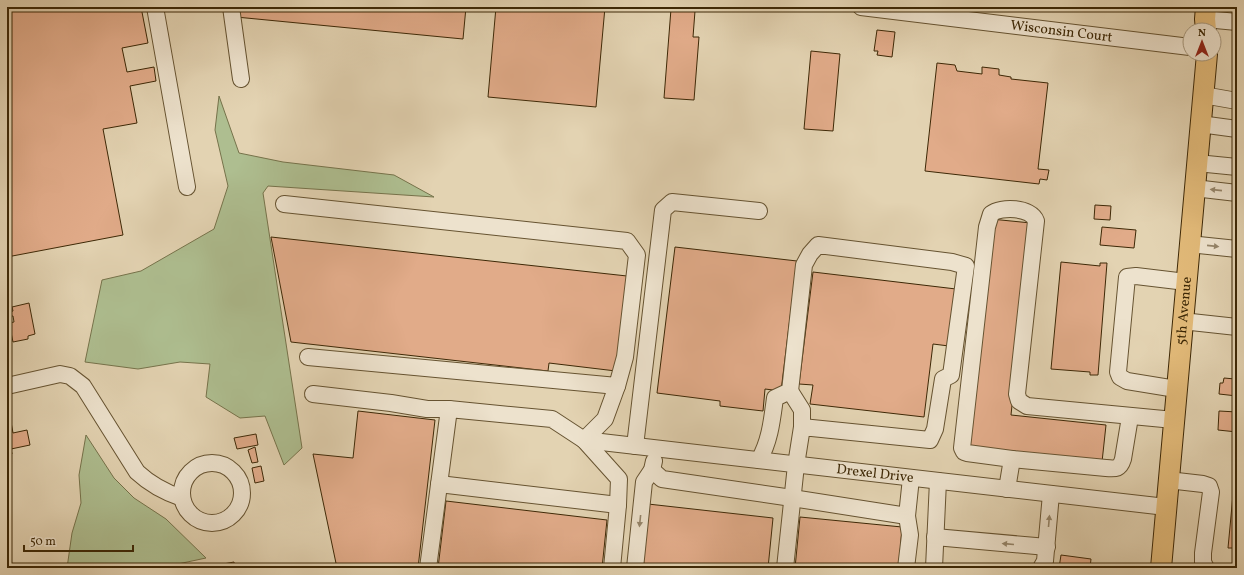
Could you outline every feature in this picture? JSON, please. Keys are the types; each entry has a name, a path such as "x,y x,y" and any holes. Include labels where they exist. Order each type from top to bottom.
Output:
{"main road":[{"name":"5th Avenue","path":"1161,568 1206,62"}],"street":[{"path":"155,7 187,187"},
{"path":"230,7 241,79"},
{"name":"Wisconsin Court","path":"861,7 1182,46"},
{"path":"1206,18 1237,22"},
{"path":"1203,95 1237,101"},
{"path":"1200,124 1237,129"},
{"path":"1197,164 1237,167"},
{"path":"1194,188 1237,193"},
{"path":"635,446 663,210 672,202 759,211"},
{"path":"284,204 627,241 637,255 626,357 605,418 584,440"},
{"path":"1130,417 1123,459 1121,466 1118,468 1106,468 964,452 962,448 987,227 991,214 999,210 1026,211 1033,215 1036,221 1017,394 1019,401 1027,406 1174,420"},
{"path":"1189,244 1237,249"},
{"path":"785,568 792,498 802,427 802,410 790,391 804,265 810,254 818,245 952,262 966,266 951,375 943,378 935,429 930,440 802,427"},
{"path":"1176,389 1127,381 1120,377 1118,372 1127,277 1136,276 1186,282"},
{"path":"1182,321 1237,327"},
{"path":"308,357 617,386"},
{"path":"7,386 60,374 70,376 84,386 137,472 149,483 165,492 182,498"},
{"path":"759,460 766,448 772,424 775,398 790,391"},
{"path":"313,394 391,403 427,409 449,409 552,419 584,440 619,479 612,568"},
{"path":"428,568 449,409"},
{"name":"Drexel Drive","path":"584,440 1166,507"},
{"path":"635,568 648,476 655,448"},
{"path":"1007,489 1012,458"},
{"path":"648,476 907,516"},
{"path":"906,568 910,535 907,516 911,478"},
{"path":"1168,480 1203,484 1208,486 1211,492 1203,553 1203,562 1206,568"},
{"path":"936,567 935,537 938,481"},
{"path":"439,484 618,505"},
{"path":"1041,568 1045,561 1051,494"},
{"path":"935,537 1046,547"}],"green space":[{"path":"219,96 239,153 283,162 394,175 434,197 268,186 263,193 302,448 284,465 265,416 240,418 206,397 210,364 180,362 138,369 85,362 102,280 141,271 214,229 228,186 215,130"},
{"path":"86,435 114,478 134,498 166,519 206,558 159,568 67,568 72,533 81,503 79,475"}],"building":[{"path":"7,7 141,7 148,43 122,48 127,72 154,67 156,81 130,86 137,123 103,129 123,235 7,257"},
{"path":"237,7 466,7 463,39 236,17"},
{"path":"496,7 605,7 596,107 488,97"},
{"path":"671,9 695,11 693,37 699,37 694,100 664,98"},
{"path":"877,30 895,32 892,57 877,55 878,51 874,51"},
{"path":"811,51 840,54 833,131 804,129"},
{"path":"937,63 955,65 957,71 982,74 982,67 999,69 999,75 1011,77 1011,79 1048,83 1038,169 1049,170 1047,180 1040,179 1039,184 925,171"},
{"path":"1095,205 1111,206 1110,220 1094,219"},
{"path":"991,219 1031,223 1011,415 1106,425 1102,462 967,448"},
{"path":"1102,227 1136,230 1134,248 1100,245"},
{"path":"271,237 627,276 616,371 549,363 548,371 291,342"},
{"path":"675,247 797,261 781,391 765,389 763,411 720,406 720,401 657,393"},
{"path":"1061,262 1100,266 1100,263 1107,263 1098,375 1090,375 1090,372 1051,369"},
{"path":"813,272 956,289 949,346 933,344 924,417 810,404 813,385 799,384"},
{"path":"1234,278 1237,278 1237,297 1233,296"},
{"path":"29,303 35,334 28,336 28,339 13,342 9,323 14,322 13,316 11,316 10,312 13,311 12,307"},
{"path":"1235,376 1237,377 1237,396 1219,394 1220,383 1223,383 1224,378 1235,379"},
{"path":"358,411 435,420 418,568 337,568 313,454 353,458"},
{"path":"1219,411 1237,412 1237,432 1218,430"},
{"path":"11,422 13,433 27,430 30,445 11,449 12,454 9,454 10,458 7,459 7,423"},
{"path":"256,434 258,445 237,449 234,438"},
{"path":"255,447 258,462 252,463 248,450"},
{"path":"261,466 264,481 255,483 252,468"},
{"path":"1234,484 1237,484 1237,548 1228,548"},
{"path":"446,501 607,520 602,568 438,568"},
{"path":"648,504 773,518 768,568 641,568"},
{"path":"800,517 902,527 899,568 795,568"},
{"path":"1061,555 1091,559 1090,568 1059,568"},
{"path":"234,562 235,568 202,568"}]}
